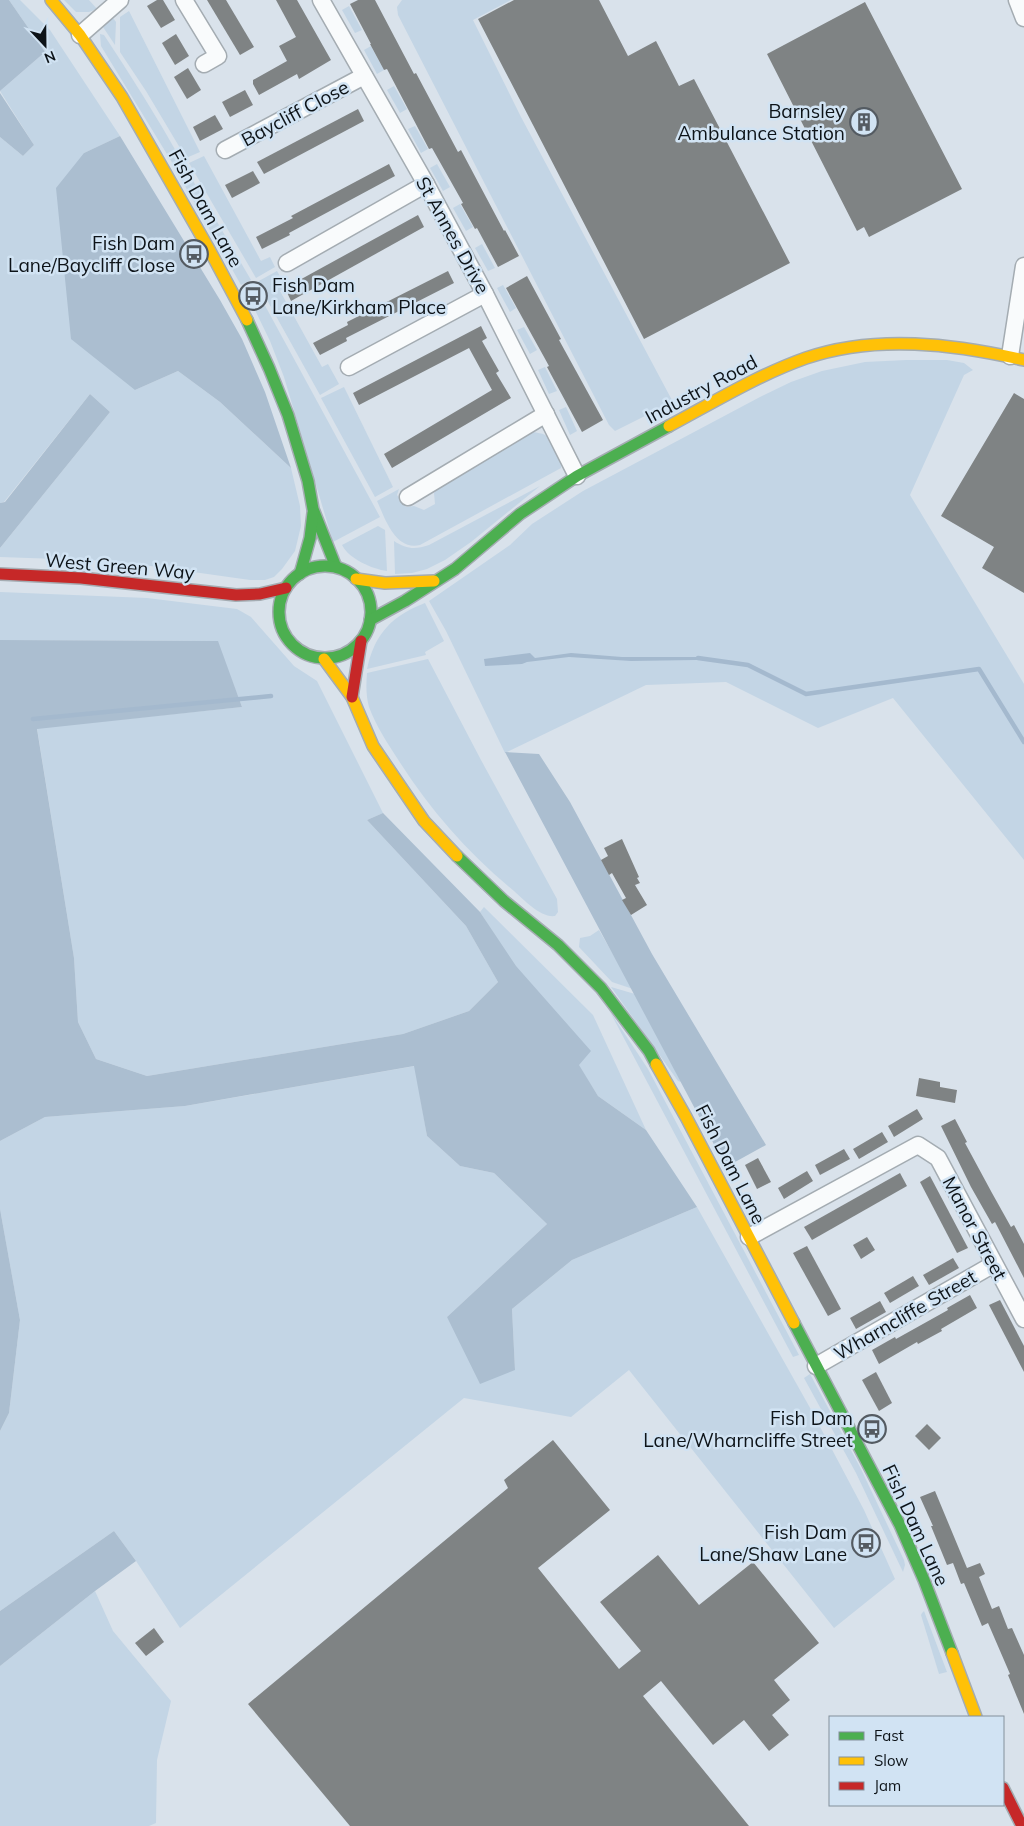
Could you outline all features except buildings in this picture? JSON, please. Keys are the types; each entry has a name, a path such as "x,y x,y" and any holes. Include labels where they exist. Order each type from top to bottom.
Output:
{"street":[{"name":"Fish Dam Lane","path":"51,0 80,35 122,97 210,251 249,325 288,415 308,481 313,509 336,568"},
{"path":"80,35 120,0"},
{"path":"184,0 218,56 204,64"},
{"name":"St Annes Drive","path":"321,0 426,184 486,294 577,476"},
{"path":"1017,0 1024,18"},
{"name":"Baycliff Close","path":"225,150 364,76"},
{"path":"287,263 426,184"},
{"path":"1017,358 1024,266"},
{"path":"350,367 486,294"},
{"name":"Industry Road","path":"370,620 405,602 468,559 520,514 577,476 768,373 818,354 845,348 899,344 976,350 1017,358"},
{"path":"417,496 546,414"},
{"name":"Fish Dam Lane","path":"300,574 310,538 313,509"},
{"path":"323,566 336,568 350,574 364,587 371,609 367,632 361,641 344,654 324,659 313,657 298,650 286,638 281,628 279,607 286,588 300,574 311,568 323,566"},
{"name":"West Green Way","path":"0,574 81,578 236,595 260,594 286,588"},
{"path":"356,579 385,583 434,581"},
{"name":"West Green Way","path":"236,595 252,606"},
{"path":"266,616 281,628"},
{"path":"352,697 361,641"},
{"name":"Fish Dam Lane","path":"324,659 352,697 373,746 424,821 465,865 504,901 558,945 601,988 649,1051 686,1117 900,1525 924,1580 976,1716"},
{"name":"Manor Street","path":"748,1237 918,1145 938,1158 1024,1319"},
{"name":"Wharncliffe Street","path":"816,1366 994,1264"},
{"path":"1004,1790 1022,1826"}],"shaded area":[{"path":"0,0 9,0 45,52 0,91"},
{"path":"9,0 20,0 50,30 120,136 84,153 135,390 178,371 220,402 291,468 300,506 301,526 295,551 274,577 265,580 250,580 115,561 0,557 0,548 110,412 90,394 4,502 0,503 0,137 23,156 34,145 0,91 45,52"},
{"path":"64,0 89,0 97,9 89,12 76,12"},
{"path":"402,0 511,0 473,20 521,117 673,402 615,431 609,425 398,15 397,7"},
{"path":"349,6 362,30 355,33 342,10"},
{"path":"129,11 200,152 186,158 120,52 120,17"},
{"path":"113,18 116,22 115,45 103,27"},
{"path":"100,34 104,35 124,66 181,160 173,164 101,46"},
{"path":"371,46 384,70 377,74 364,50"},
{"path":"394,86 407,109 400,113 387,90"},
{"path":"0,93 34,145 23,156 0,137"},
{"path":"415,126 428,149 421,153 408,129"},
{"path":"120,136 242,339 265,392 291,468 220,402 178,371 135,390 71,339 56,188 84,153"},
{"path":"204,156 261,261 270,257 275,267 256,278 189,163"},
{"path":"437,164 450,187 443,191 430,168"},
{"path":"185,167 251,280 241,285 177,172"},
{"path":"460,204 473,227 466,231 453,208"},
{"path":"482,244 495,268 488,271 475,248"},
{"path":"277,271 286,287 280,291 322,367 328,364 339,384 320,395 257,282"},
{"path":"503,285 516,308 510,312 497,288"},
{"path":"262,300 380,517 333,542 284,377 270,341 252,304"},
{"path":"524,327 537,350 530,354 517,330"},
{"path":"947,360 964,363 973,370 964,375 910,495 1024,684 1024,860 893,698 818,728 726,682 646,685 505,753 446,631 429,601 510,545 532,524 583,491 760,397 791,382 822,371 865,362"},
{"path":"545,367 557,391 549,394 538,370"},
{"path":"344,387 393,487 375,497 321,398"},
{"path":"90,394 110,412 0,548 0,503 5,502"},
{"path":"566,407 577,431 570,435 559,410"},
{"path":"533,432 544,434 548,437 554,445 561,468 420,545 411,546 404,543 392,532 377,501 399,489 397,495 406,507 414,506 424,510 435,504 434,493 437,489"},
{"path":"540,486 471,542 445,560 427,569 412,573 395,574 394,541 411,548 429,545"},
{"path":"378,526 385,530 387,571 355,559 342,545"},
{"path":"0,592 147,598 237,609 251,617 294,666 317,681 383,813 367,820 466,926 498,982 469,1011 403,1034 147,1076 96,1059 78,1022 74,958 37,728 242,707 217,641 0,640"},
{"path":"425,603 444,641 425,652 426,655 367,669 375,645 387,627 403,614"},
{"path":"0,640 218,641 242,707 37,729 74,958 78,1022 96,1059 147,1076 403,1034 469,1011 498,982 466,926 367,820 383,813 480,912 516,966 591,1051 579,1065 598,1096 646,1130 697,1207 572,1260 512,1309 515,1370 480,1384 447,1317 547,1224 494,1173 460,1166 427,1136 414,1066 185,1106 45,1117 0,1141"},
{"path":"530,653 535,658 571,653 622,657 702,658 696,660 631,661 569,657 522,664 485,666 484,659"},
{"path":"428,659 557,899 558,912 555,916 544,914 533,908 481,862 451,830 411,779 375,721 367,699 367,673"},
{"path":"505,752 539,754 570,802 652,954 766,1145 726,1167"},
{"path":"484,907 593,1015 646,1130 598,1096 480,912"},
{"path":"599,930 633,989 612,982 579,947 580,938 590,936"},
{"path":"611,987 635,994 681,1082 678,1081"},
{"path":"609,1010 648,1069 799,1355 793,1357"},
{"path":"415,1066 427,1136 460,1166 494,1173 547,1224 447,1317 515,1370 512,1309 572,1260 697,1207 809,1406 864,1510 895,1579 834,1628 629,1370 571,1417 464,1398 180,1628 114,1531 0,1611 0,1431 9,1413 20,1320 0,1209 0,1141 45,1117 185,1106"},
{"path":"0,1209 20,1320 9,1413 0,1431"},
{"path":"810,1374 860,1467 904,1560 903,1572 856,1473 804,1378"},
{"path":"114,1531 136,1561 0,1666 0,1611"},
{"path":"95,1591 113,1631 171,1701 157,1760 156,1823 149,1826 0,1826 0,1666"},
{"path":"924,1611 947,1672 939,1674 921,1615"}],"waterway":[{"path":"698,658 748,665 806,694 979,669 1024,742"},
{"path":"33,719 271,696"}],"traffic: fast":[{"path":"247,320 288,415 308,481 313,509 336,567"},
{"path":"370,620 405,601 455,569 520,514 577,476 669,426"},
{"path":"300,574 310,538 313,513"},
{"path":"325,566 343,569 358,579 368,594 371,612 368,630 358,645 343,655 325,658 307,655 292,645 282,630 279,612 282,594 292,579 307,569 325,566"},
{"path":"457,856 504,901 558,945 601,988 649,1051 656,1064"},
{"path":"794,1323 900,1525 924,1580 952,1653"}],"traffic: slow":[{"path":"51,0 80,35 122,97 247,320"},
{"path":"669,426 771,372 806,358 833,351 860,346 915,344 943,346 1024,360"},
{"path":"356,579 385,583 434,581"},
{"path":"324,659 352,697 373,746 424,821 457,856"},
{"path":"656,1064 686,1117 794,1323"},
{"path":"952,1653 976,1716"}],"traffic: jam":[{"path":"0,574 81,578 236,595 260,594 286,588"},
{"path":"352,697 361,641"},
{"path":"1004,1790 1022,1826"}],"place":[{"name":"Barnsley Ambulance Station","path":"864,122"},
{"name":"Fish Dam Lane/Baycliff Close","path":"194,254"},
{"name":"Fish Dam Lane/Kirkham Place","path":"253,296"},
{"name":"Fish Dam Lane/Wharncliffe Street","path":"872,1429"},
{"name":"Fish Dam Lane/Shaw Lane","path":"866,1543"}]}
